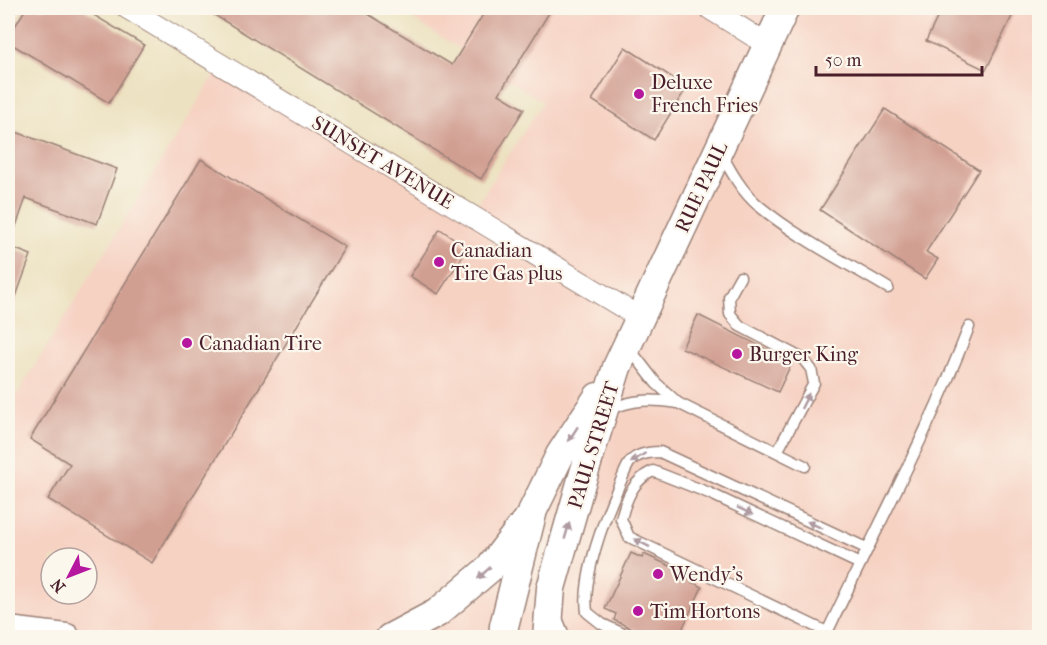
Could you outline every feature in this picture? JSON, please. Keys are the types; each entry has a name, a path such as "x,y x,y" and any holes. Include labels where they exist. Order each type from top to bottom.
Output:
{"main road":[{"name":"RUE PAUL","path":"622,356 785,8"},
{"name":"PAUL STREET","path":"547,638 552,588 581,483 622,356"},
{"name":"PAUL STREET","path":"503,638 533,510 560,455 622,356"},
{"path":"390,638 436,613 490,568 533,510"},
{"path":"8,631 66,638"}],"street":[{"name":"SUNSET AVENUE","path":"127,8 639,317"},
{"path":"709,8 768,45"}],"lane":[{"path":"718,150 738,183 758,205 803,236 888,288"},
{"path":"740,277 729,297 729,314 740,326 803,359 811,369 814,383 777,452"},
{"path":"860,564 709,493 653,471 640,476 626,500 621,519 629,537 826,635 937,405 969,327"},
{"path":"622,356 678,403 805,466"},
{"path":"603,413 624,403 649,399 678,403"},
{"path":"632,638 602,624 587,612 585,599 595,552 609,509 630,462 647,452 660,452 868,549"},
{"path":"552,588 558,623 565,638"}],"shaded area":[{"path":"395,8 1039,8 1039,637 8,637 8,409 221,64 470,215 543,102"}],"building":[{"path":"26,8 82,8 144,45 109,103 8,42 8,38"},
{"path":"203,8 358,8 452,65 487,8 552,8 499,94 524,109 481,179"},
{"path":"942,8 1016,8 986,70 926,41"},
{"name":"Deluxe French Fries","path":"625,47 687,87 654,140 592,100"},
{"path":"885,109 979,170 926,252 938,259 925,279 820,210"},
{"path":"8,129 117,169 97,224 26,198 10,243 8,242"},
{"name":"Canadian Tire","path":"201,159 345,247 152,563 48,499 70,464 30,439"},
{"name":"Canadian Tire Gas plus","path":"440,229 468,248 438,294 410,276"},
{"path":"8,246 31,255 10,313 8,313"},
{"name":"Burger King","path":"698,315 792,362 778,392 682,348"},
{"path":"631,553 642,558 644,554 694,577 692,582 702,587 678,638 651,638 614,620 616,614 605,609"}],"place":[{"name":"Deluxe French Fries","path":"639,94"},
{"name":"Canadian Tire Gas plus","path":"439,262"},
{"name":"Canadian Tire","path":"187,343"},
{"name":"Burger King","path":"737,354"},
{"name":"Wendy's","path":"658,574"},
{"name":"Tim Hortons","path":"638,611"}]}
